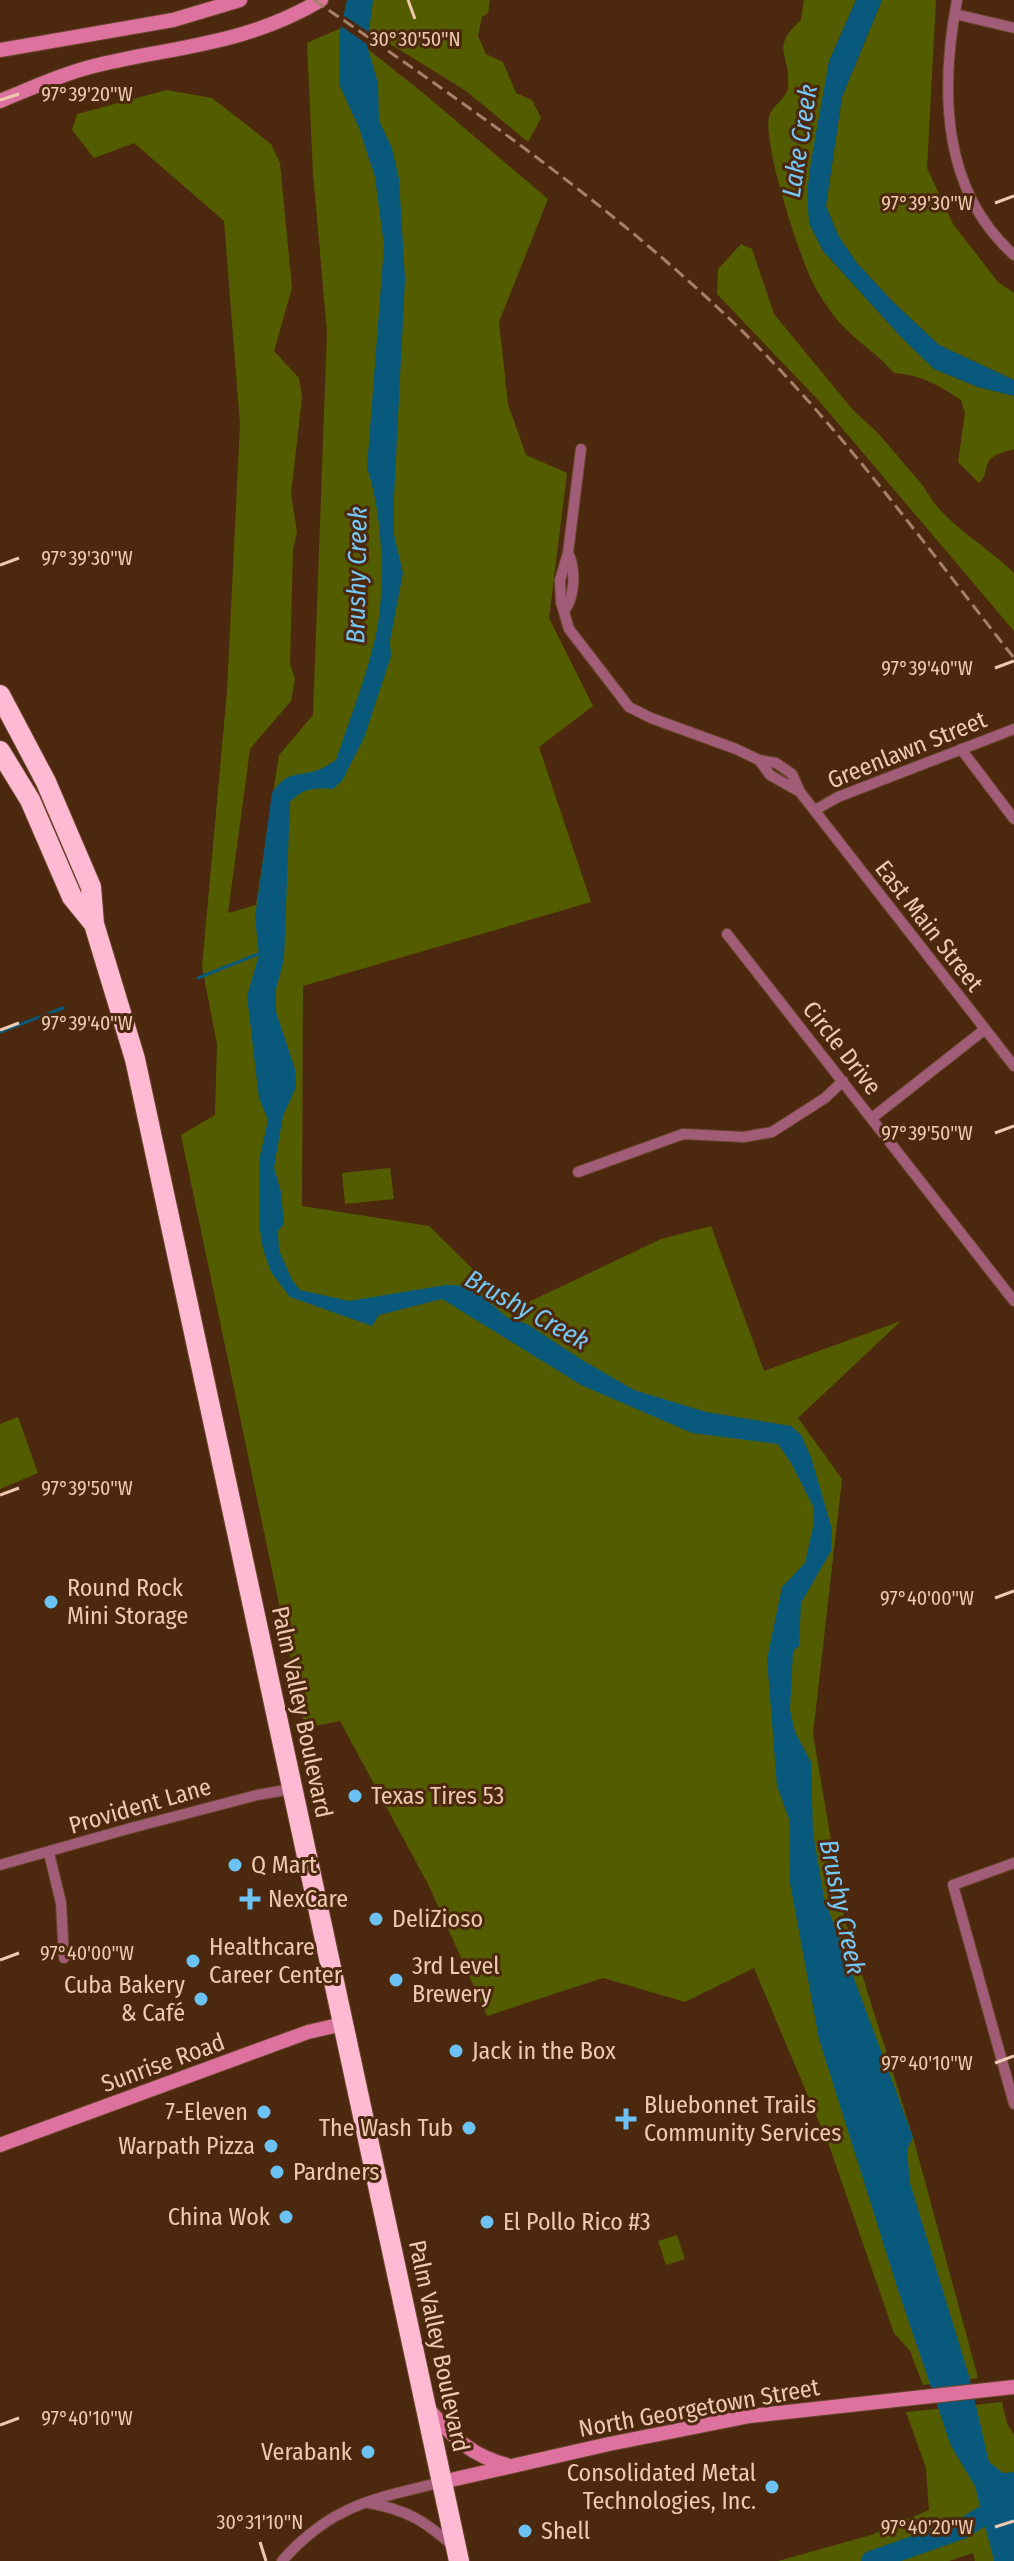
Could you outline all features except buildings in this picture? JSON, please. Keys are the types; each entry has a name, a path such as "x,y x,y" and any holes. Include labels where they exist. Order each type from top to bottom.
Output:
{"highway":[{"name":"Palm Valley Boulevard","path":"0,695 46,782 91,887 94,924 142,1090 458,2555"},
{"name":"Palm Valley Boulevard","path":"0,751 30,800 72,897 94,924"}],"main road":[{"path":"0,50 173,20 240,0"},
{"path":"0,101 84,69 218,43 269,26 321,0"},
{"name":"Sunrise Road","path":"0,2145 308,2032 343,2024"},
{"name":"North Georgetown Street","path":"442,2482 750,2416 1014,2387"},
{"path":"425,2405 460,2444 478,2455 511,2466"}],"street":[{"path":"957,0 949,97 954,155 965,192 976,213 1014,255"},
{"path":"955,14 1014,28"},
{"name":"East Main Street","path":"581,449 568,553 572,560 573,579 571,600 565,610 569,629 629,707 759,760 776,763 792,774 800,792 1014,1066"},
{"name":"Greenlawn Street","path":"815,810 838,797 1014,729"},
{"path":"961,749 1014,819"},
{"name":"Circle Drive","path":"727,934 1014,1301"},
{"path":"872,1118 984,1030"},
{"path":"578,1172 683,1134 744,1137 772,1132 825,1098 843,1081"},
{"name":"Provident Lane","path":"0,1865 257,1795 292,1789"},
{"path":"49,1853 61,1903 64,1958"},
{"path":"1013,2097 953,1885 1014,1863"},
{"path":"282,2561 307,2533 363,2502 442,2482"},
{"path":"363,2502 390,2507 422,2520 458,2555"}],"green space":[{"path":"367,0 490,0 478,36 486,54 503,62 516,93 532,100 541,118 528,142 466,91 366,29"},
{"path":"804,0 856,0 829,61 809,223 823,251 934,369 978,387 1014,396 1014,449 992,457 979,483 958,462 965,413 961,400 929,382 894,373 847,330 818,293 799,249 771,151 769,117 788,87 784,45 791,30 801,20"},
{"path":"882,0 936,0 927,168 953,224 998,282 1014,293 1014,380 939,345 856,262 838,235 826,206 842,97"},
{"path":"341,28 548,199 499,322 508,404 526,455 567,473 549,618 593,706 539,747 591,902 303,986 302,1206 429,1226 514,1309 661,1239 711,1226 764,1371 901,1321 798,1418 842,1479 813,1734 844,1917 913,2137 978,2378 923,2385 910,2351 894,2333 830,2148 754,1968 685,2002 603,1978 487,2016 429,1886 340,1721 305,1728 181,1135 215,1115 217,1044 202,967 227,691 240,424 224,221 134,143 94,158 72,130 77,114 167,90 212,98 271,144 280,163 292,288 274,351 299,378 302,398 291,494 297,532 293,550 290,664 295,679 291,701 250,749 228,913 256,905 279,755 313,715 327,332 313,173 307,43"},
{"path":"741,244 752,249 774,314 853,410 878,433 942,512 1014,573 1014,631 819,401 717,294 718,269"},
{"path":"390,1168 394,1199 345,1204 342,1173"},
{"path":"18,1417 38,1473 0,1489 0,1424"},
{"path":"677,2235 685,2259 666,2265 658,2241"},
{"path":"1002,2402 1007,2423 1014,2435 1014,2561 975,2561 973,2553 949,2561 778,2561 871,2535 929,2510 926,2468 906,2412"}],"water":[{"path":"347,0 373,0 367,46 378,83 379,121 392,148 399,179 405,279 394,535 403,573 390,641 391,656 364,738 342,781 333,789 309,790 290,802 284,960 276,989 276,1012 295,1069 296,1087 283,1116 274,1168 281,1192 284,1224 278,1231 279,1250 292,1280 300,1290 349,1301 446,1285 470,1286 508,1318 527,1324 634,1390 706,1412 791,1426 801,1435 811,1457 832,1529 831,1551 801,1603 799,1646 793,1651 790,1710 795,1732 811,1762 813,1833 824,1898 913,2137 907,2150 910,2183 969,2376 989,2462 1003,2473 1014,2472 1014,2561 994,2561 975,2486 951,2446 819,2039 790,1883 789,1819 777,1786 767,1659 782,1587 805,1563 813,1527 813,1506 791,1463 778,1444 692,1433 581,1385 442,1299 379,1315 372,1326 290,1297 271,1272 263,1249 259,1225 259,1161 268,1120 259,1098 247,996 259,955 255,918 272,793 288,777 318,770 336,760 370,658 381,602 380,531 367,468 384,246 375,177 359,128 339,84 339,35"},
{"path":"856,0 882,0 842,97 826,206 838,235 856,262 891,300 939,345 1014,380 1014,396 978,387 934,369 823,251 809,223 807,193 829,61"}],"pier":[{"path":"340,13 373,35 371,47 338,24"}],"waterway":[{"path":"198,978 261,953"},
{"path":"0,1032 63,1008"},
{"path":"871,2561 962,2529 1002,2504"}],"railway":[{"path":"314,0 531,153 636,236 735,324 846,444 1014,658"}],"place":[{"name":"Round Rock Mini Storage","path":"51,1602"},
{"name":"Texas Tires 53","path":"355,1796"},
{"name":"Q Mart","path":"235,1865"},
{"name":"NexCare","path":"250,1899"},
{"name":"DeliZioso","path":"376,1919"},
{"name":"Healthcare Career Center","path":"193,1961"},
{"name":"3rd Level Brewery","path":"396,1980"},
{"name":"Cuba Bakery & Café","path":"201,1999"},
{"name":"Jack in the Box","path":"456,2051"},
{"name":"7-Eleven","path":"264,2112"},
{"name":"Bluebonnet Trails Community Services","path":"626,2119"},
{"name":"The Wash Tub","path":"469,2128"},
{"name":"Warpath Pizza","path":"271,2146"},
{"name":"Pardners","path":"277,2172"},
{"name":"China Wok","path":"286,2217"},
{"name":"El Pollo Rico #3","path":"487,2222"},
{"name":"Verabank","path":"368,2452"},
{"name":"Consolidated Metal Technologies, Inc.","path":"772,2487"},
{"name":"Shell","path":"525,2531"}],"water label":[{"name":"Lake Creek","path":"800,141"},
{"name":"Brushy Creek","path":"357,575"},
{"name":"Brushy Creek","path":"527,1310"},
{"name":"Brushy Creek","path":"842,1907"}]}
